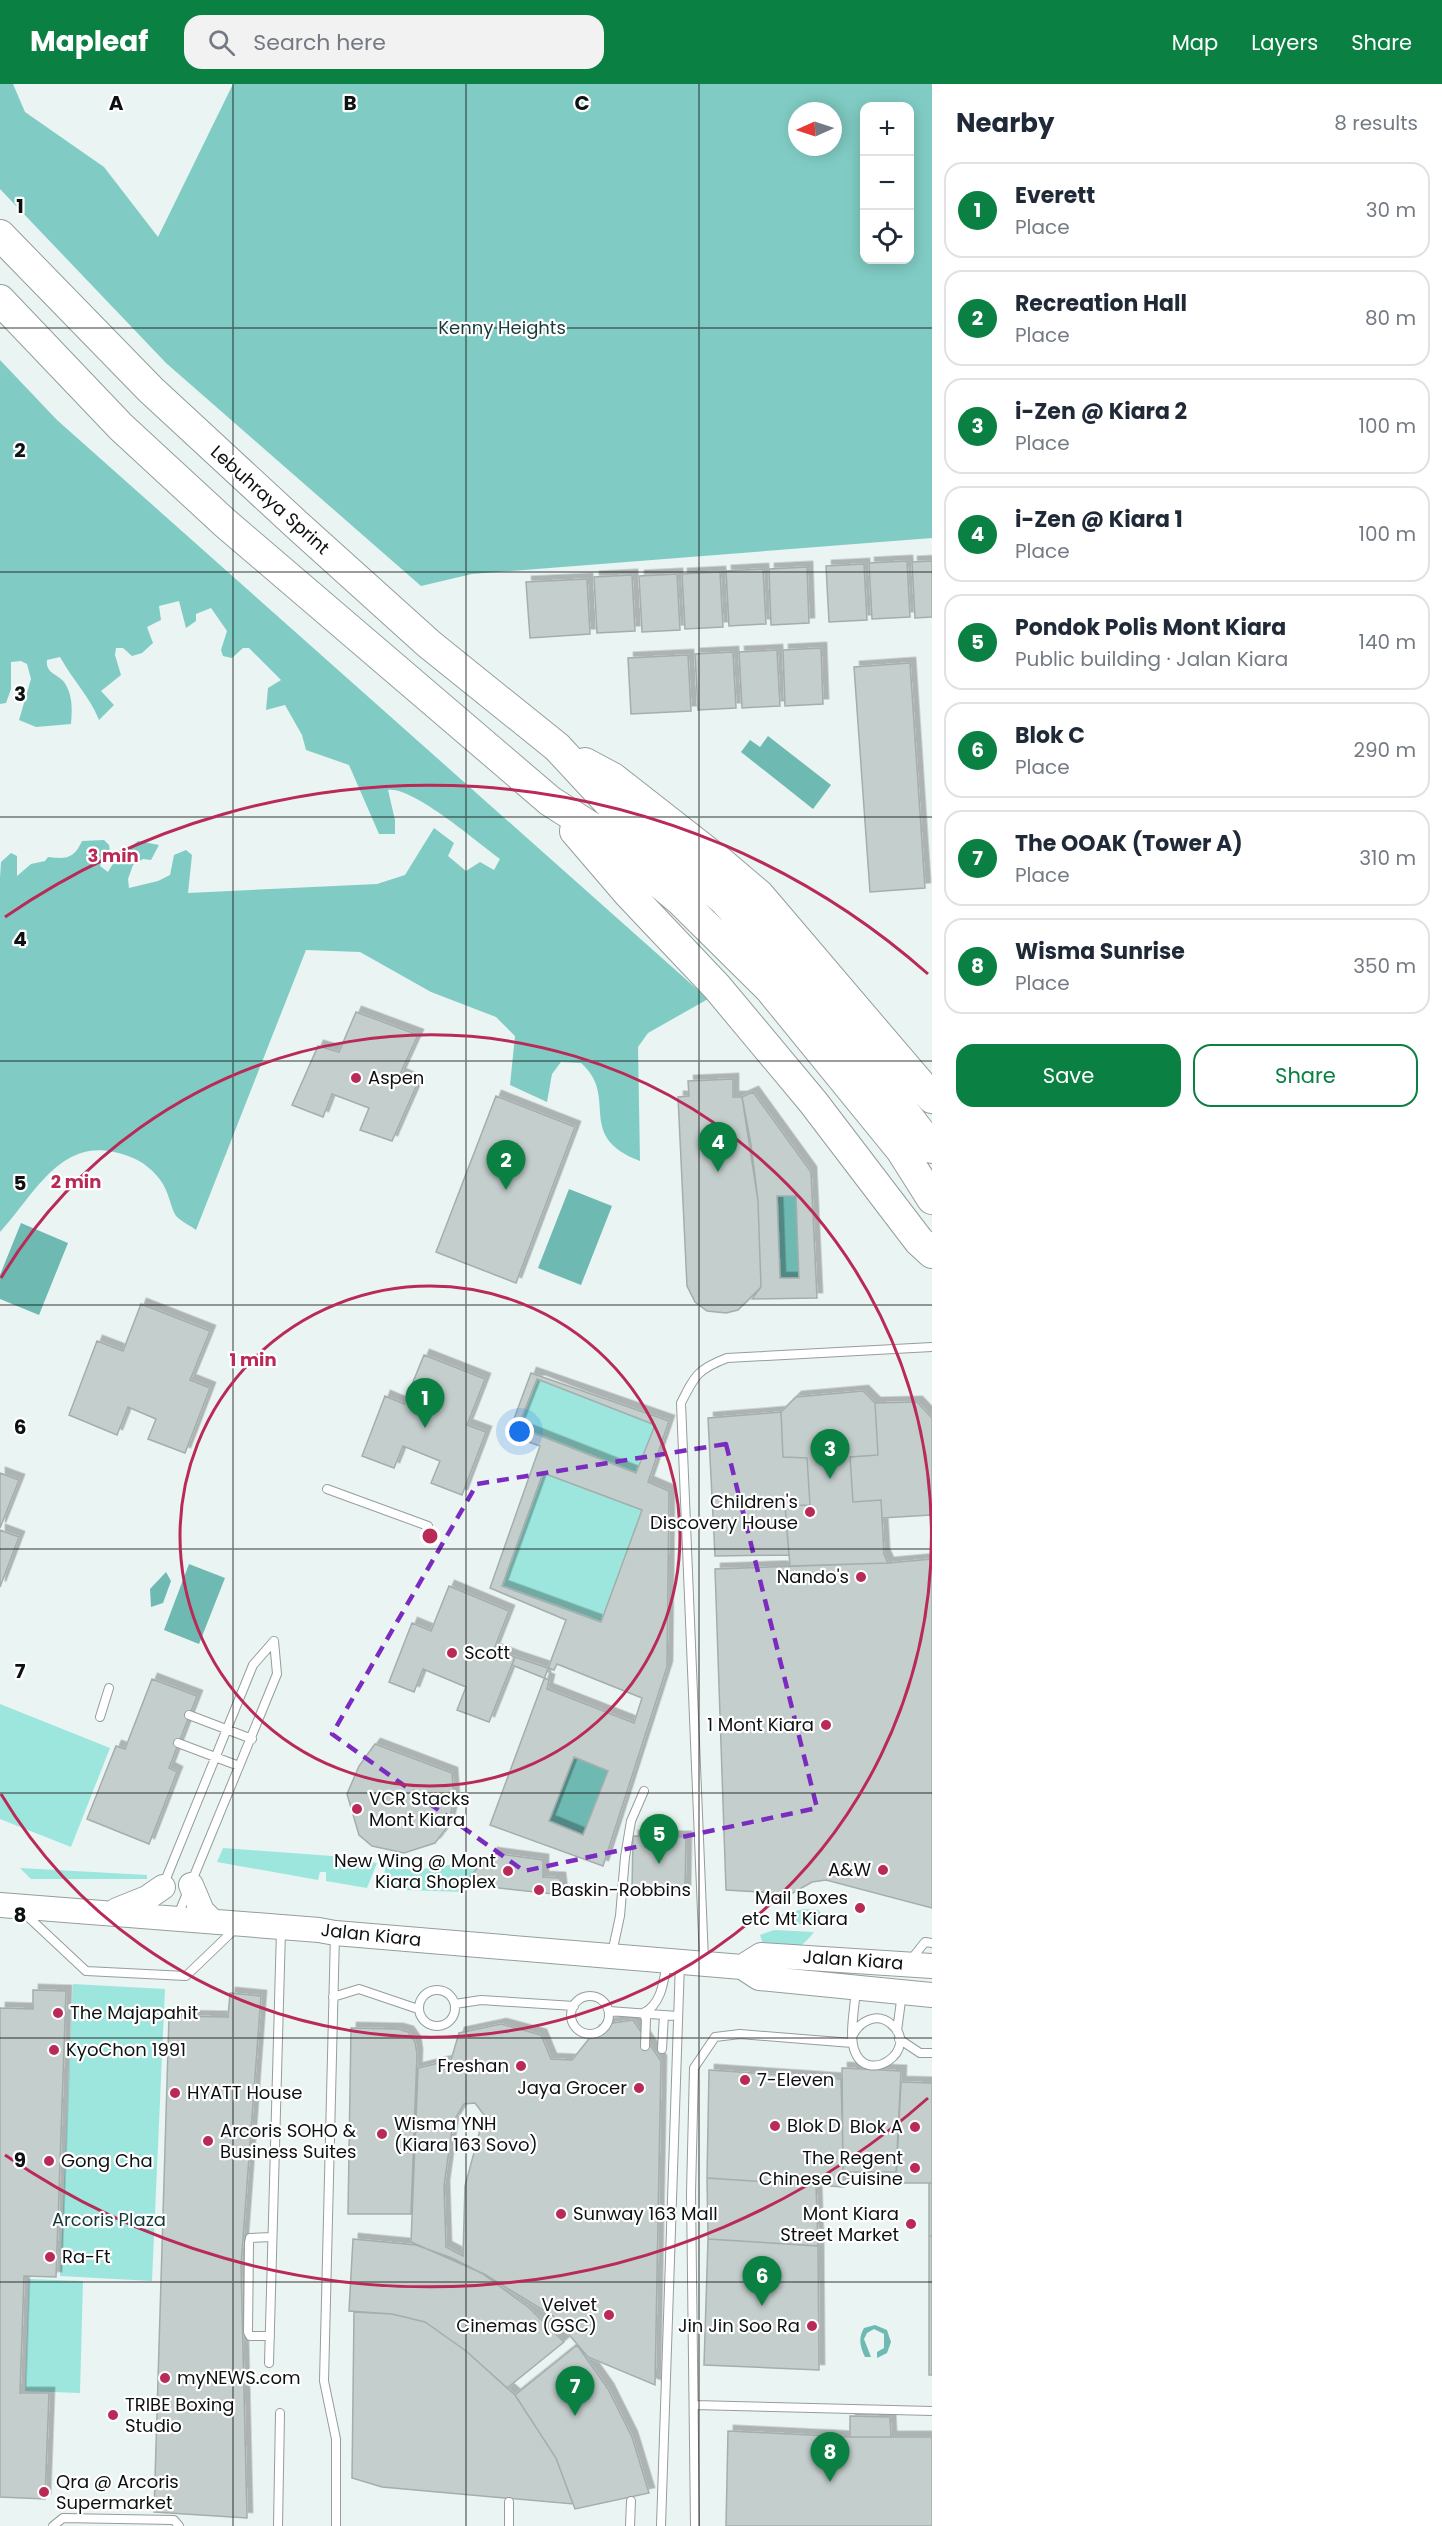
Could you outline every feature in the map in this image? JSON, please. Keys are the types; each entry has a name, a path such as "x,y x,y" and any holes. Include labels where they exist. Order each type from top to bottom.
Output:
{"highway":[{"name":"Lebuhraya Sprint","path":"0,235 151,390 297,525 429,644 557,747"},
{"path":"0,300 121,427 225,523 550,801 600,833 681,901 769,988 901,1150 932,1199"},
{"path":"557,747 613,778 719,861 759,896 932,1098"},
{"path":"557,747 611,805 724,900 846,1036 932,1148"},
{"path":"550,801 629,894 738,1012 813,1102 920,1241 932,1253"}],"main road":[{"path":"191,1885 202,1911 212,1921"},
{"path":"112,1912 147,1898 163,1887"},
{"name":"Jalan Kiara","path":"8,1905 152,1915 335,1933 742,1967 759,1978 932,1995"},
{"name":"Jalan Kiara","path":"742,1967 761,1954 932,1966"}],"lane":[{"path":"704,1964 681,1402 692,1381 704,1367 728,1358 932,1347"},
{"path":"327,1489 428,1526"},
{"path":"152,1915 253,1665 274,1641 277,1674 177,1918"},
{"path":"100,1716 109,1688"},
{"path":"189,1715 252,1739"},
{"path":"178,1743 239,1766"},
{"path":"612,1956 620,1916 625,1857 632,1821 644,1791"},
{"path":"8,1905 86,1971 186,1976 240,1924"},
{"path":"269,2364 281,1926"},
{"path":"335,1933 324,2382 336,2439 336,2526"},
{"path":"907,1964 925,1942 932,1943"},
{"path":"643,2013 650,2010 656,2002 673,1961"},
{"path":"661,2526 677,2016 673,1961"},
{"path":"856,1988 853,2039 858,2058 864,2063 879,2066 886,2064 897,2053 902,1992"},
{"path":"333,1996 359,1989 418,2009 427,2024 439,2026 450,2021 455,2004 448,1994 437,1990 422,1998 418,2009"},
{"path":"590,1996 602,2000 609,2011 604,2028 588,2034 573,2024 574,2006 578,2001 590,1996"},
{"path":"455,2004 482,2000 574,2006"},
{"path":"609,2011 677,2016"},
{"path":"643,2013 646,2019 645,2046"},
{"path":"662,2049 664,2015"},
{"path":"853,2039 857,2028 870,2019 885,2020 898,2035 920,2053 932,2053"},
{"path":"695,2526 691,2193 694,2068 714,2037 740,2034 853,2039"},
{"path":"270,2336 250,2336 248,2332 249,2243 250,2238 272,2237"},
{"path":"694,2405 932,2411"},
{"path":"278,2526 280,2413"},
{"path":"630,2526 631,2501"},
{"path":"509,2502 509,2526"},
{"path":"53,2526 63,2518 174,2520 179,2526"}],"highlighted area":[{"path":"726,1444 817,1808 524,1871 332,1734 477,1484"}],"green space":[{"name":"Kenny Heights","path":"0,84 13,84 25,112 104,167 158,237 233,84 932,84 932,538 472,574 421,586 166,363 0,189"},
{"path":"0,360 57,420 708,999 648,1033 638,1047 640,1161 620,1151 608,1140 600,1115 597,1089 592,1076 581,1063 561,1062 552,1074 547,1102 510,1085 515,1036 496,1017 431,992 360,952 306,950 196,1230 177,1217 161,1181 148,1167 127,1155 95,1150 77,1154 48,1174 0,1232 0,878 1,862 11,853 17,856 17,876 31,864 45,861 48,857 65,858 69,856 76,851 82,841 104,840 109,845 110,851 102,858 100,866 108,872 114,862 138,841 159,845 151,860 143,859 133,865 128,879 129,888 158,881 170,875 174,855 186,850 192,855 188,893 377,884 405,875 434,828 454,843 448,856 466,871 480,862 494,870 500,859 428,806 399,791 388,790 395,820 395,834 379,834 349,765 306,750 302,735 285,705 266,710 268,688 281,680 249,648 243,648 232,658 223,656 221,650 227,631 211,608 196,614 196,621 186,628 179,601 159,606 161,620 147,627 153,643 142,653 132,656 123,648 116,648 115,655 121,675 101,691 114,705 99,720 60,657 47,660 47,665 51,672 64,681 68,690 72,704 71,724 36,727 19,720 31,679 27,664 21,661 11,662 11,689 6,703 0,704"},
{"path":"537,1379 655,1425 636,1473 518,1427"},
{"path":"543,1473 642,1510 601,1622 502,1586"},
{"path":"0,1704 110,1748 71,1847 0,1819"},
{"path":"223,1848 332,1856 377,1863 367,1888 326,1881 326,1872 320,1872 318,1880 217,1862"},
{"path":"462,1863 479,1866 464,1884 462,1892 379,1889 386,1867 416,1870"},
{"path":"20,1868 147,1875 147,1879 31,1879"},
{"path":"804,1909 818,1910 823,1915 819,1925 774,1923 775,1916"},
{"path":"774,1930 814,1932 797,1947 786,1948 763,1944 760,1935"},
{"name":"Arcoris Plaza","path":"73,1984 165,1989 152,2281 60,2276"},
{"path":"29,2279 83,2281 80,2393 25,2391"}],"shaded area":[{"path":"768,736 831,785 813,809 741,752 750,740 760,747"},
{"path":"569,1189 612,1206 581,1285 538,1268"},
{"path":"777,1196 796,1196 799,1278 780,1278"},
{"path":"21,1223 68,1243 39,1315 0,1299 0,1275"},
{"path":"189,1564 225,1578 199,1644 164,1630"},
{"path":"166,1572 171,1581 163,1603 151,1607 150,1589"},
{"path":"574,1757 608,1771 583,1835 549,1821"},
{"path":"875,2325 887,2330 891,2342 887,2353 877,2358 877,2352 884,2348 884,2334 874,2329 867,2333 864,2339 871,2357 865,2357 861,2346 861,2335 864,2328"}],"building":[{"path":"907,561 910,617 872,619 869,563"},
{"path":"932,561 932,617 915,618 912,562"},
{"path":"864,564 867,620 829,622 826,566"},
{"path":"807,567 809,623 771,625 769,569"},
{"path":"763,569 766,624 729,626 726,571"},
{"path":"720,572 723,627 685,629 682,574"},
{"path":"677,574 680,630 642,632 639,576"},
{"path":"632,575 635,631 597,633 594,577"},
{"path":"587,579 590,634 530,638 526,582"},
{"path":"821,648 823,704 785,706 783,650"},
{"path":"777,650 780,706 742,708 739,652"},
{"path":"733,652 736,708 698,710 695,654"},
{"path":"688,655 691,711 631,714 628,658"},
{"path":"910,663 925,888 870,892 854,667"},
{"name":"Aspen","path":"356,1012 418,1035 400,1074 418,1082 392,1141 360,1130 369,1108 332,1094 323,1117 292,1105 318,1046 339,1052"},
{"path":"733,1079 733,1097 742,1097 751,1144 758,1201 761,1287 738,1310 726,1313 707,1311 695,1302 687,1286 678,1097 689,1096 688,1081"},
{"path":"753,1092 811,1172 817,1298 752,1299 761,1287 758,1201 742,1097","holes":["777,1196 796,1196 799,1278 780,1278"]},
{"path":"496,1096 575,1127 516,1283 436,1252"},
{"path":"141,1304 210,1331 190,1380 210,1388 185,1453 148,1439 156,1419 128,1407 117,1435 69,1415 97,1341 123,1351"},
{"path":"424,1355 485,1379 467,1425 486,1432 462,1495 431,1483 440,1461 403,1446 394,1468 362,1456 385,1396 404,1404"},
{"path":"531,1373 669,1421 648,1482 669,1491 667,1667 603,1866 490,1825 566,1620 490,1588 540,1446 508,1435","holes":["537,1379 655,1425 636,1473 518,1427","543,1473 642,1510 601,1622 502,1586","574,1757 608,1771 583,1835 549,1821"]},
{"path":"863,1391 875,1403 878,1455 850,1457 853,1502 881,1500 884,1554 888,1563 790,1566 785,1506 810,1505 807,1458 783,1457 781,1412 796,1397"},
{"path":"917,1402 932,1418 932,1532 931,1515 882,1518 881,1500 853,1502 850,1457 878,1455 875,1403"},
{"path":"781,1412 783,1457 807,1458 810,1505 785,1506 789,1555 715,1556 708,1418"},
{"path":"0,1473 19,1480 0,1528"},
{"path":"0,1530 19,1537 0,1587"},
{"name":"1 Mont Kiara","path":"932,1559 932,1908 826,1880 812,1882 791,1894 726,1890 715,1569 888,1563"},
{"name":"Scott","path":"449,1586 509,1611 494,1649 515,1657 489,1722 457,1710 466,1687 423,1669 414,1692 389,1682 412,1623 431,1631"},
{"path":"515,1657 554,1670 557,1664 642,1698 634,1723 547,1689 549,1680 512,1665"},
{"path":"152,1679 197,1696 169,1768 177,1772 149,1844 87,1819 116,1746 125,1749"},
{"path":"375,1744 452,1773 454,1800 448,1826 435,1843 404,1853 372,1846 359,1835 347,1794 359,1766"},
{"path":"633,1836 686,1837 685,1891 632,1890"},
{"name":"New Wing @ Mont Kiara Shoplex","path":"492,1853 543,1860 543,1877 560,1878 562,1895 464,1884 479,1866 487,1864"},
{"path":"33,1990 66,1991 56,2277 24,2276 20,2393 49,2393 45,2499 0,2497 0,2008 33,2009"},
{"name":"Arcoris SOHO & Business Suites","path":"230,1993 261,1996 241,2265 247,2518 154,2512 169,2016 228,2017"},
{"name":"Sunway 163 Mall","path":"633,2020 661,2061 655,2385 588,2357 553,2316 484,2274 411,2242 418,2068 451,2060 459,2033 501,2024 541,2035 551,2059 572,2060 600,2025","holes":["475,2103 484,2115 465,2186 463,2256 446,2247 444,2186 453,2122 464,2104"]},
{"name":"Wisma YNH (Kiara 163 Sovo)","path":"351,2028 398,2029 408,2032 415,2042 417,2054 411,2214 348,2214"},
{"path":"842,2068 901,2071 896,2172 843,2172"},
{"name":"Blok D","path":"709,2070 841,2079 844,2187 707,2178"},
{"name":"Blok A","path":"901,2082 932,2083 932,2183 896,2183"},
{"path":"707,2178 816,2185 818,2246 708,2239"},
{"path":"929,2183 932,2183 932,2236 929,2236"},
{"path":"929,2236 932,2236 932,2375 929,2375"},
{"path":"353,2239 416,2245 452,2258 483,2274 528,2307 564,2342 507,2388 466,2351 425,2322 392,2314 349,2311"},
{"path":"708,2239 818,2246 819,2370 704,2365"},
{"path":"354,2312 392,2314 425,2322 466,2351 515,2395 556,2458 573,2504 382,2487 352,2478"},
{"path":"577,2345 608,2389 632,2437 649,2493 575,2509 556,2458 515,2395"},
{"path":"850,2416 890,2417 891,2437 850,2437"},
{"path":"728,2431 850,2437 932,2437 932,2526 726,2526"}],"place":[{"name":"Aspen","path":"356,1078"},
{"name":"i-Zen @ Kiara 1","path":"718,1172"},
{"name":"Recreation Hall","path":"506,1190"},
{"name":"Everett","path":"425,1428"},
{"name":"i-Zen @ Kiara 2","path":"830,1479"},
{"name":"Children's Discovery House","path":"810,1512"},
{"name":"Nando's","path":"861,1577"},
{"name":"Scott","path":"452,1653"},
{"name":"1 Mont Kiara","path":"826,1725"},
{"name":"VCR Stacks Mont Kiara","path":"357,1809"},
{"name":"Pondok Polis Mont Kiara","path":"659,1864"},
{"name":"A&W","path":"883,1870"},
{"name":"New Wing @ Mont Kiara Shoplex","path":"508,1871"},
{"name":"Baskin-Robbins","path":"539,1890"},
{"name":"Mail Boxes etc Mt Kiara","path":"860,1908"},
{"name":"The Majapahit","path":"58,2013"},
{"name":"KyoChon 1991","path":"54,2050"},
{"name":"Freshan","path":"521,2066"},
{"name":"7-Eleven","path":"745,2080"},
{"name":"Jaya Grocer","path":"639,2088"},
{"name":"HYATT House","path":"175,2093"},
{"name":"Blok D","path":"775,2126"},
{"name":"Blok A","path":"915,2127"},
{"name":"Wisma YNH (Kiara 163 Sovo)","path":"382,2134"},
{"name":"Arcoris SOHO & Business Suites","path":"208,2141"},
{"name":"Gong Cha","path":"49,2161"},
{"name":"The Regent Chinese Cuisine","path":"915,2168"},
{"name":"Sunway 163 Mall","path":"561,2214"},
{"name":"Mont Kiara Street Market","path":"911,2224"},
{"name":"Ra-Ft","path":"50,2257"},
{"name":"Blok C","path":"762,2306"},
{"name":"Velvet Cinemas (GSC)","path":"609,2315"},
{"name":"Jin Jin Soo Ra","path":"812,2326"},
{"name":"myNEWS.com","path":"165,2378"},
{"name":"TRIBE Boxing Studio","path":"113,2415"},
{"name":"The OOAK (Tower A)","path":"575,2416"},
{"name":"Wisma Sunrise","path":"830,2482"},
{"name":"Qra @ Arcoris Supermarket","path":"44,2492"}]}
